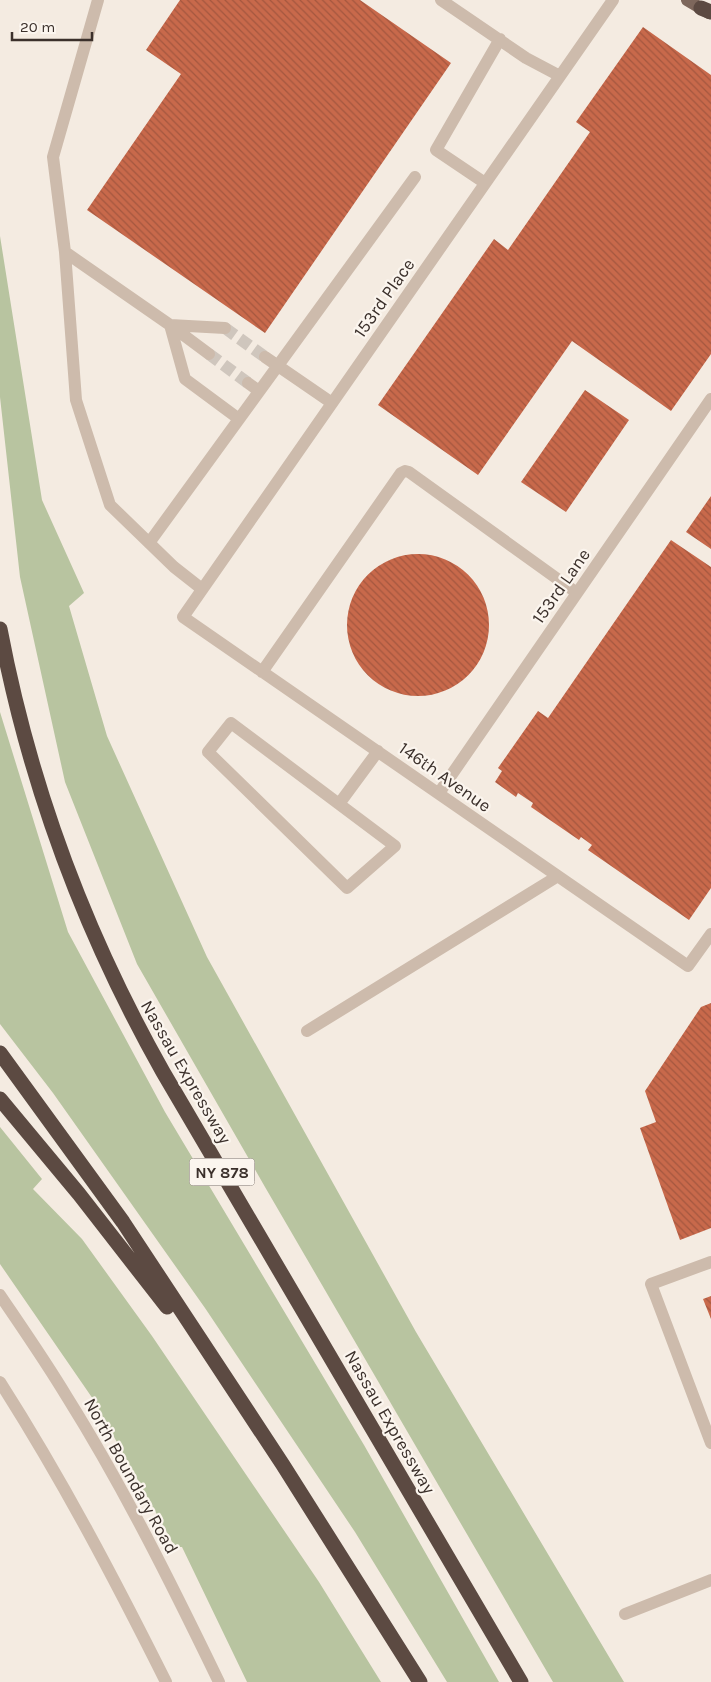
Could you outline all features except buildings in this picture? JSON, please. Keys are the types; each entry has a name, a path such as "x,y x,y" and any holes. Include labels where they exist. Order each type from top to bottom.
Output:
{"highway":[{"name":"Nassau Expressway","path":"0,629 18,715 45,808 78,899 117,988 163,1072 521,1682"},
{"path":"0,1053 123,1222 288,1473 420,1682"},
{"path":"0,1099 79,1194 229,1384"}],"main road":[{"path":"687,0 708,12"}],"street":[{"path":"98,0 53,157 66,252 76,400 110,505 174,567 202,589"},
{"path":"442,0 526,58 560,76"},
{"name":"153rd Place","path":"183,617 613,0"},
{"path":"485,183 436,150 500,39"},
{"path":"149,543 415,177"},
{"path":"66,252 209,354"},
{"path":"170,325 226,328"},
{"path":"170,325 185,379 239,419"},
{"path":"266,357 332,404"},
{"path":"248,383 259,391"},
{"name":"153rd Lane","path":"439,793 711,399"},
{"path":"262,672 401,473 405,471 577,593"},
{"name":"146th Avenue","path":"183,617 688,966 711,934"},
{"path":"231,723 339,804 395,846 347,888 208,752 231,723"},
{"path":"339,804 378,751"},
{"path":"307,1031 558,876"},
{"path":"711,1262 651,1284 711,1443"},
{"name":"North Boundary Road","path":"0,1296 67,1395 98,1449 176,1595 218,1682"},
{"path":"0,1382 84,1522 166,1682"},
{"path":"625,1614 711,1580"}],"green space":[{"path":"0,236 42,500 84,593 69,606 107,736 207,957 416,1332 624,1682 553,1682 137,964 65,782 20,577 0,397"},
{"path":"0,712 68,932 165,1112 364,1445 499,1682 447,1682 355,1532 205,1308 53,1093 0,1024"},
{"path":"0,1127 42,1179 33,1189 82,1239 152,1336 319,1582 381,1682 247,1682 182,1547 175,1547 93,1399 0,1264"}],"tunnel":[{"path":"225,328 265,357"},
{"path":"209,354 248,383"}]}
